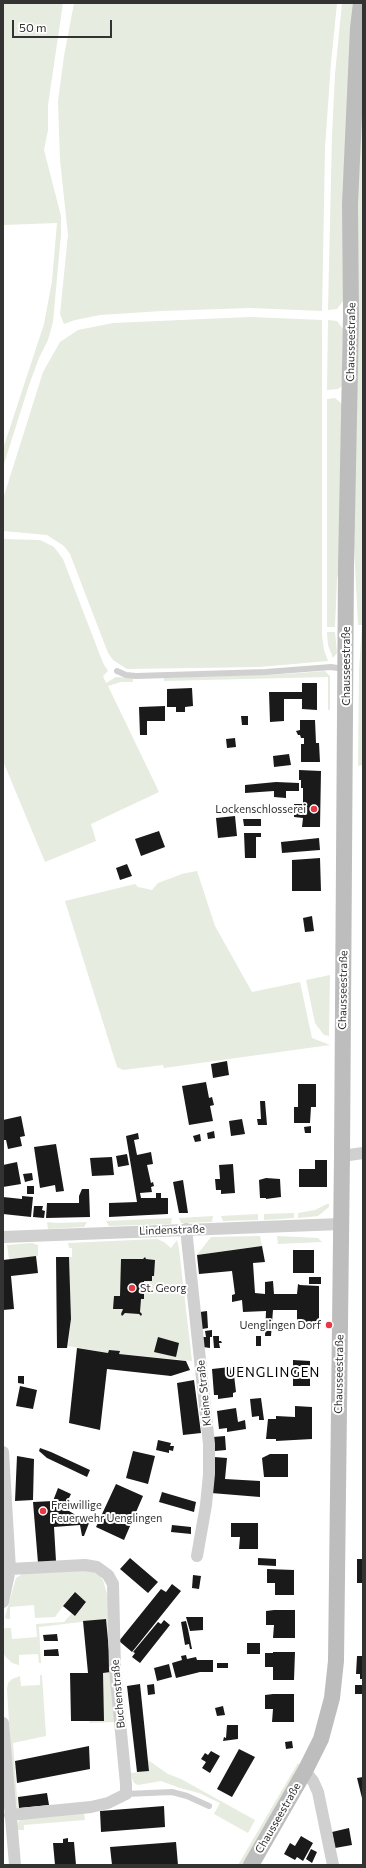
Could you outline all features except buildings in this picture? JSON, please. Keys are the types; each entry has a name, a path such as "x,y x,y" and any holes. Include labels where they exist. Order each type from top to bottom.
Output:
{"main road":[{"name":"Chausseestraße","path":"251,1865 305,1771 321,1738 329,1713 336,1661 342,1156 345,669 351,316 350,204 358,28 361,3"}],"street":[{"path":"342,1156 363,1153"},
{"name":"Lindenstraße","path":"3,1237 341,1224"},
{"name":"Kleine Straße","path":"186,1229 209,1444 209,1474 206,1505 197,1556"},
{"path":"3,1452 9,1523 10,1569 3,1602"},
{"name":"Buchenstraße","path":"10,1569 85,1565 97,1567 108,1575 113,1584 115,1670 126,1774 126,1794"},
{"path":"3,1722 15,1865"},
{"name":"Chausseestraße","path":"305,1771 314,1781 318,1792 333,1865"},
{"path":"10,1815 91,1808 108,1803 126,1794"}],"lane":[{"path":"117,671 126,675 136,676 266,672 331,667 345,669"},
{"path":"126,1794 172,1792 187,1796 209,1806"}],"shaded area":[{"path":"3,3 63,3 48,105 48,130 44,150 61,216 61,234 53,322 48,340 39,358 29,385 3,467 3,449 44,324 52,281 57,223 3,225"},
{"path":"74,3 337,3 325,148 322,311 250,308 162,311 100,315 75,320 64,324 60,314 68,235 60,160 58,101 64,56"},
{"path":"342,3 357,3 343,301 337,309 328,310 332,136 335,74"},
{"path":"363,89 363,765 358,766 359,670 362,625 358,625 354,545 357,231 359,153"},
{"path":"250,317 322,320 322,635 324,650 328,661 259,667 127,669 113,660 108,653 70,554 64,546 47,535 3,531 3,499 43,372 60,342 78,330 113,323"},
{"path":"328,320 337,321 343,329 342,386 338,389 327,390"},
{"path":"335,398 342,404 340,564 337,580 335,627 327,627 327,399"},
{"path":"3,539 40,540 54,547 63,559 103,663 108,671 103,676 106,683 116,677 133,678 133,682 121,682 108,686 159,792 91,824 96,841 45,862 3,761"},
{"path":"327,632 335,632 337,653 333,658 328,645"},
{"path":"325,671 330,676 330,710 328,710 328,677 164,681 164,678 286,674"},
{"path":"197,871 215,926 252,992 300,982 312,1038 330,1045 164,1068 163,1065 123,1070 117,1067 65,901 135,884 138,887 152,890 158,883 182,874"},
{"path":"330,975 329,1036 324,1035 315,1023 306,980"},
{"path":"329,1204 329,1207 318,1216 298,1218 298,1213 315,1210"},
{"path":"294,1213 294,1218 264,1220 264,1214"},
{"path":"258,1214 258,1220 223,1221 221,1216"},
{"path":"213,1216 212,1222 181,1223 179,1218"},
{"path":"172,1218 171,1224 109,1226 106,1221"},
{"path":"47,1222 87,1222 84,1227 48,1229"},
{"path":"260,1236 262,1246 197,1255 211,1237"},
{"path":"277,1236 318,1238 322,1242 278,1244"},
{"path":"157,1239 164,1242 171,1248 177,1240 192,1361 119,1354 119,1351 109,1350 108,1353 68,1346 71,1319 69,1257 72,1257 72,1248 69,1248 68,1243"},
{"path":"32,1243 38,1245 38,1256 9,1259 7,1245"},
{"path":"87,1569 99,1575 103,1580 110,1604 116,1722 89,1723 90,1721 103,1721 103,1673 111,1672 106,1619 39,1627 41,1663 39,1663 38,1654 19,1655 19,1665 12,1663 5,1656 3,1651 3,1631 5,1628 11,1628 12,1639 37,1637 36,1624 64,1622 72,1613 75,1616 86,1603 74,1592 55,1617 35,1618 34,1605 10,1607 10,1619 7,1619 5,1617 16,1578 24,1573"},
{"path":"40,1675 42,1675 46,1736 13,1743 18,1810 14,1807 7,1689 8,1683 12,1679 20,1676 21,1686 40,1685"},
{"path":"148,1760 168,1774 181,1779 255,1820 248,1833 214,1814 220,1803 199,1793 161,1781 138,1785 134,1783 130,1773 149,1771"},
{"path":"298,1763 300,1765 243,1865 238,1865"},
{"path":"84,1812 85,1820 24,1825 24,1830 16,1830 18,1822 22,1819"}],"place":[{"name":"Lockenschlosserei","path":"314,809"},
{"name":"St. Georg","path":"132,1288"},
{"name":"Uenglingen Dorf","path":"329,1325"},
{"name":"Freiwillige Feuerwehr Uenglingen","path":"43,1511"}],"district":[{"name":"UENGLINGEN","path":"273,1373"}]}
